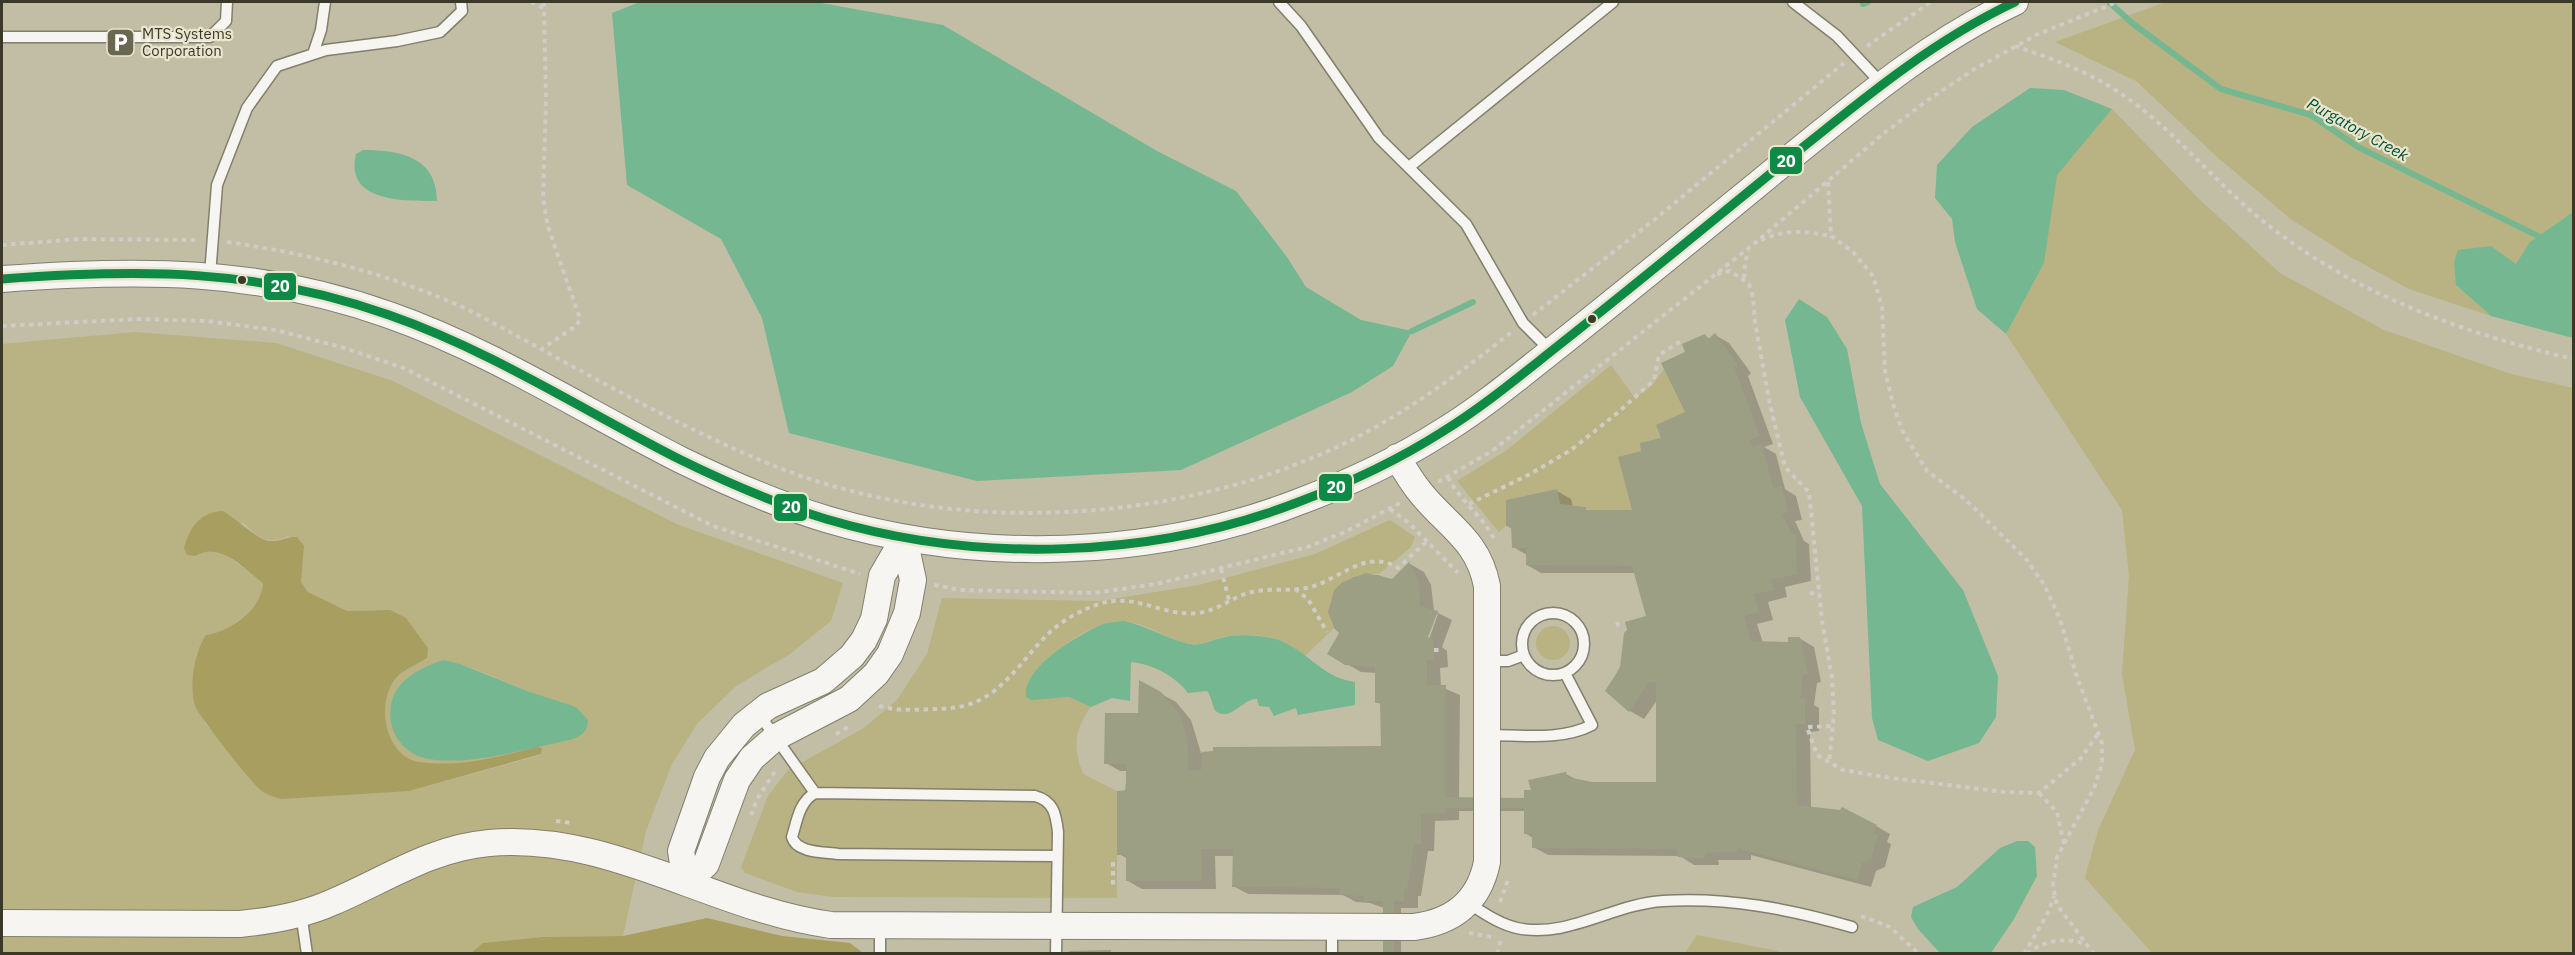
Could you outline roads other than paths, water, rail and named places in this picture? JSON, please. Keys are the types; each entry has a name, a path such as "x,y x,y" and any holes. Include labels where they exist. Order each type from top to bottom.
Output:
{"street":[{"path":"2,279 141,272 210,275 293,287 387,314 435,332 680,459 753,494 828,520 904,537 1007,547 1064,548 1144,542 1223,526 1298,503 1396,457 1442,432 1551,351 1882,84 1945,39 2015,2"},
{"path":"2,923 240,924 266,922 332,903 426,857 488,843 550,843 582,848 792,920 831,925 1332,927 1431,925 1448,918 1468,903 1483,879 1487,862 1487,586 1478,554 1465,537 1420,493 1396,457"},
{"path":"686,882 681,852 707,777 729,741 758,713 784,697 823,681 852,656 864,640 874,619 882,576 904,537"},
{"path":"686,882 706,864 745,768 762,747 776,737 849,699 864,687 890,654 907,613 913,580 904,537"}],"lane":[{"path":"2,37 210,37 226,21 227,2"},
{"path":"313,54 321,30 325,2"},
{"path":"210,275 217,185 247,108 277,66 326,50 440,33 462,11 460,2"},
{"path":"1279,2 1301,26 1379,138 1466,224 1523,323 1551,351"},
{"path":"1793,2 1837,36 1882,84"},
{"path":"1410,167 1606,3"},
{"path":"1562,614 1579,626 1584,645 1577,663 1564,673 1550,675 1541,673 1532,668 1524,655 1521,639 1532,620 1541,615 1562,614"},
{"path":"1487,661 1508,661 1524,655"},
{"path":"1486,735 1562,735 1577,733 1592,725 1564,673"},
{"path":"758,713 814,793"},
{"path":"1056,954 1057,856 1056,817 1051,804 1035,796 814,793 806,798 802,806 792,837 799,846 838,854 1057,856"},
{"path":"1468,903 1494,920 1516,928 1543,931 1570,926 1624,908 1655,901 1692,900 1784,908 1852,927"},
{"path":"301,913 307,954"},
{"path":"880,926 880,954"},
{"path":"1332,927 1332,954"}],"waterway":[{"path":"1863,4 1868,2"},
{"name":"Purgatory Creek","path":"2109,2 2132,23 2221,89 2311,115 2358,147 2544,239"},
{"path":"1412,331 1473,302"}],"place":[{"name":"MTS Systems Corporation","path":"121,43"}]}
